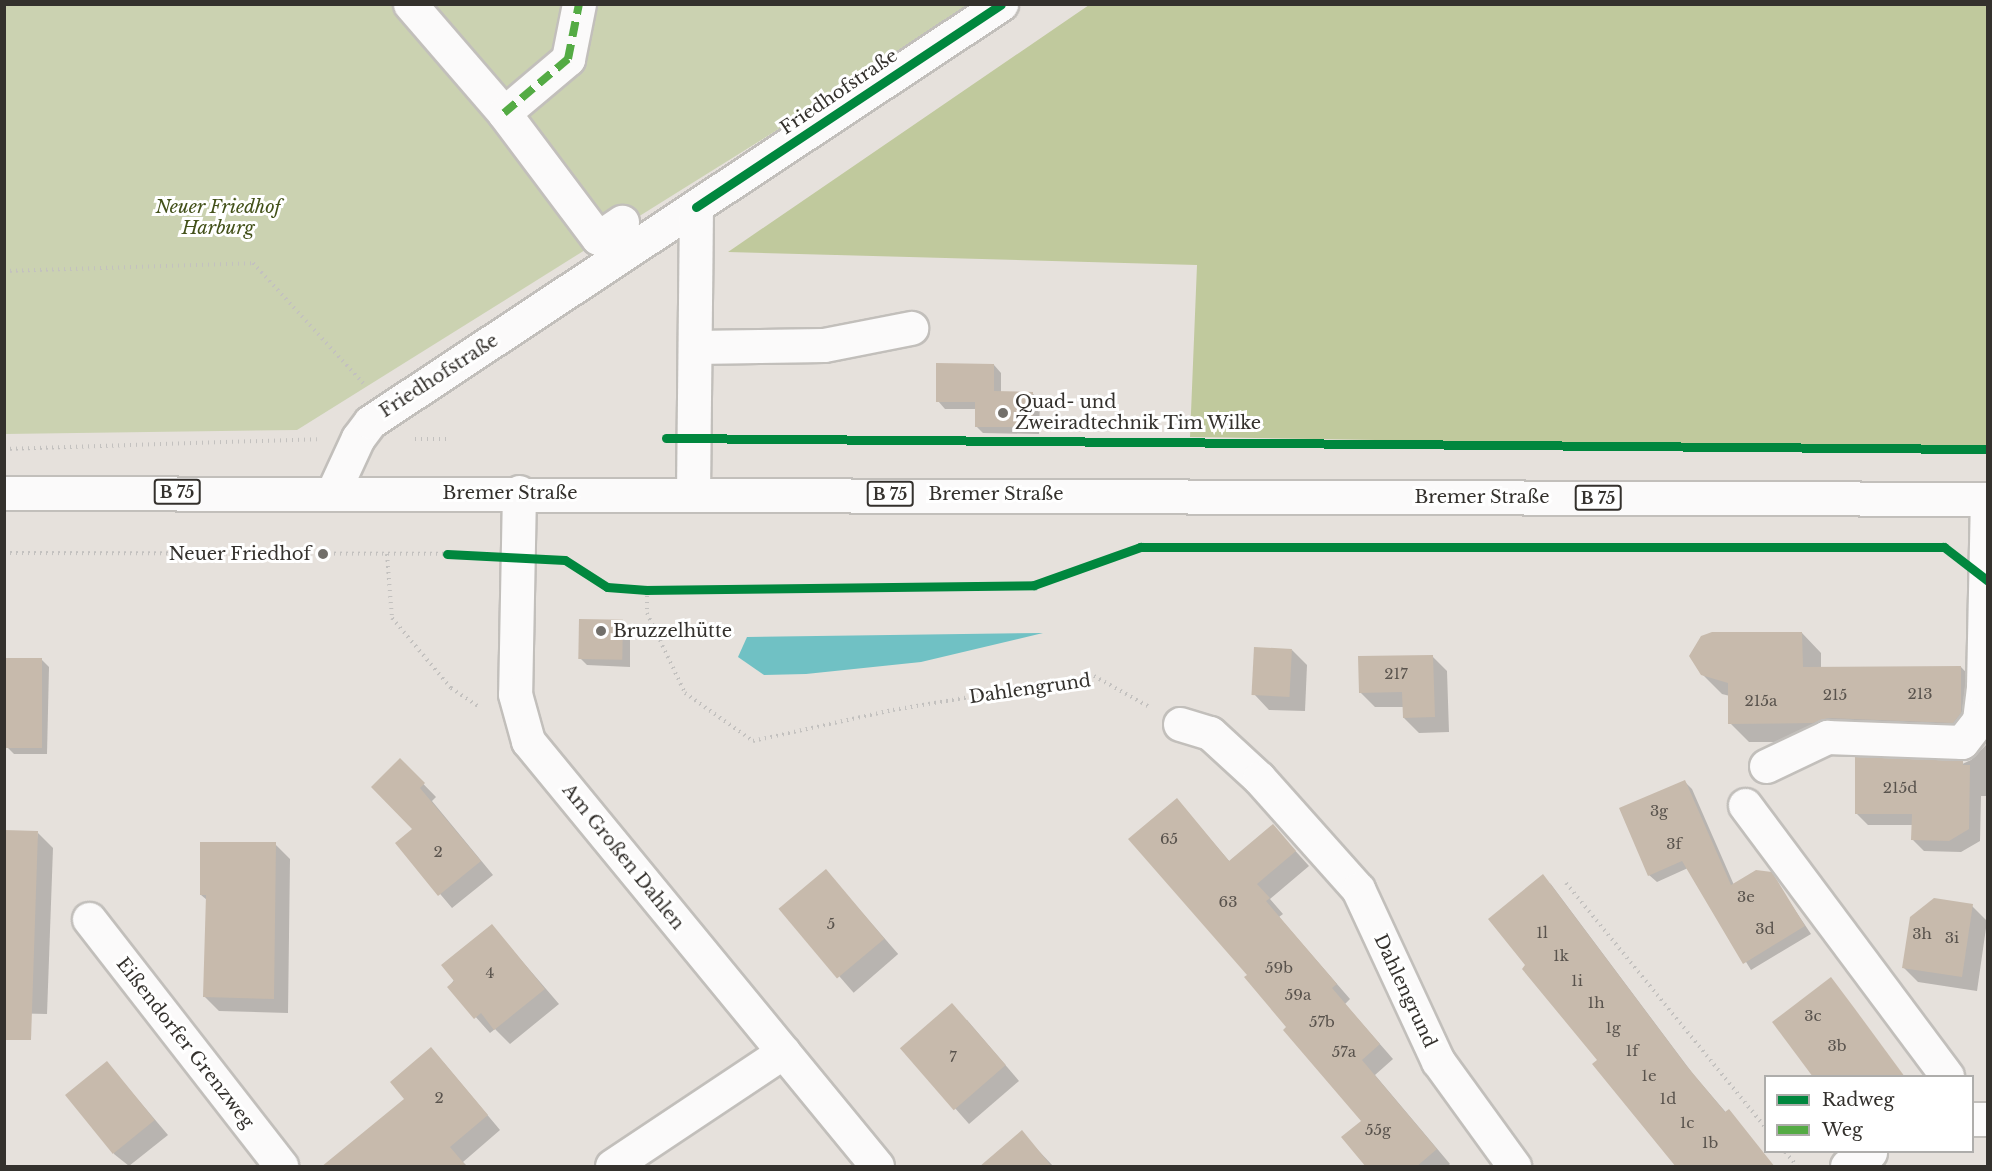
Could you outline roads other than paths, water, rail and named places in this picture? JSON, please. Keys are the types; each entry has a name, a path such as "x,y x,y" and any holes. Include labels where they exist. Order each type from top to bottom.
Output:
{"street":[{"path":"410,4 504,114 598,238 622,222"},
{"path":"504,114 568,59 579,4"},
{"name":"Friedhofstraße","path":"333,492 362,431 387,410 1001,4"},
{"path":"693,493 696,207"},
{"path":"695,347 824,345 911,328"},
{"name":"Bremer Straße","path":"4,493 519,492 1987,499"},
{"name":"Am Großen Dahlen","path":"519,492 515,694 528,741 877,1167"},
{"path":"1766,766 1827,737 1962,742 1978,720 1983,687 1987,499"},
{"name":"Dahlengrund","path":"1180,724 1210,733 1259,778 1358,889 1438,1062 1514,1167"},
{"path":"1745,805 1946,1075"},
{"name":"Eißendorfer Grenzweg","path":"89,918 281,1167"},
{"path":"612,1167 783,1052"},
{"path":"1847,1167 1868,1153"}],"water":[{"path":"1043,633 921,662 806,674 764,675 738,657 747,637"}],"place":[{"name":"Quad- und Zweiradtechnik Tim Wilke","path":"1003,413"},
{"name":"Neuer Friedhof","path":"323,554"},
{"name":"Bruzzelhütte","path":"601,631"}],"park label":[{"name":"Neuer Friedhof Harburg","path":"218,218"}]}
